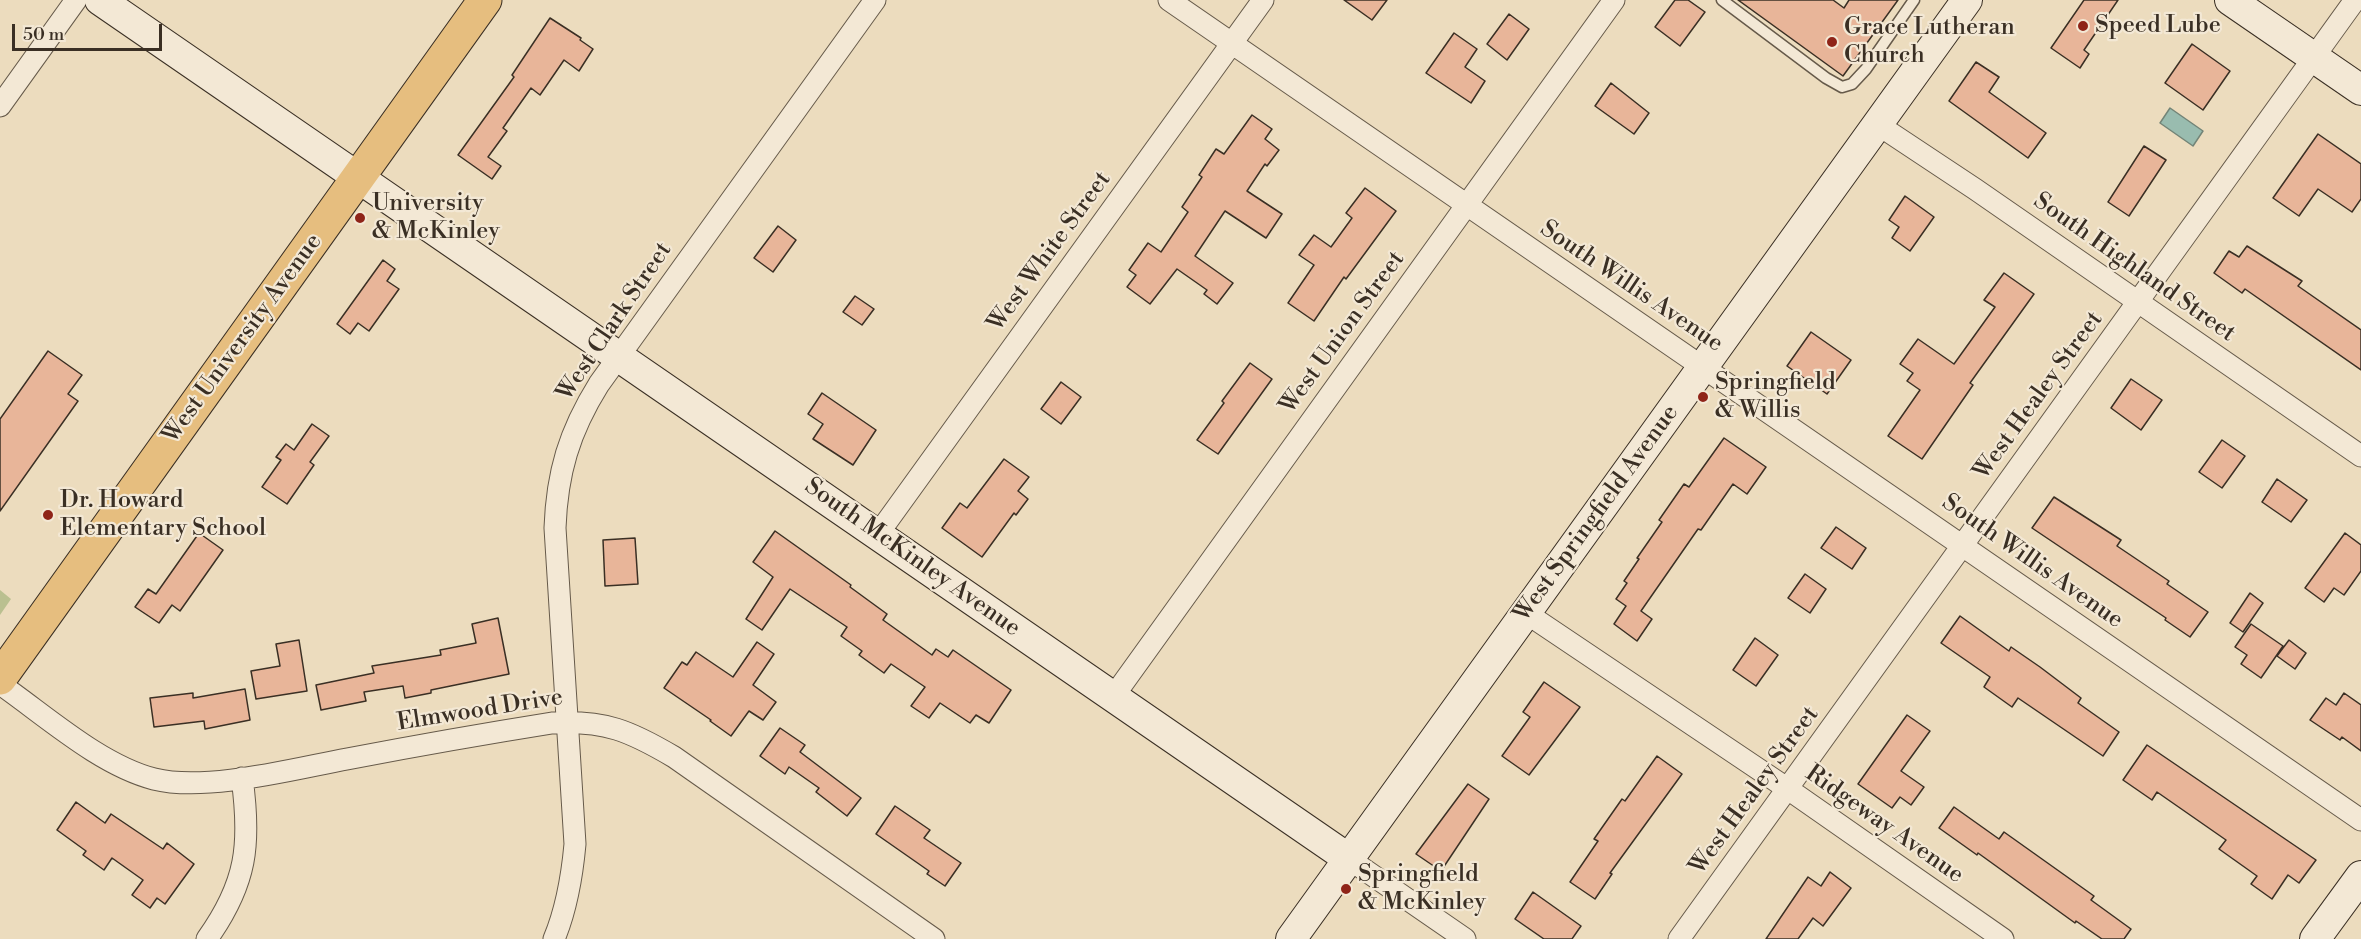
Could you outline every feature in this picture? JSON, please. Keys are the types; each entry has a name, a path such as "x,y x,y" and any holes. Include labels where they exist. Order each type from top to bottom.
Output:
{"main road":[{"name":"West University Avenue","path":"0,678 485,0"}],"street":[{"path":"0,106 76,0"},
{"name":"South McKinley Avenue","path":"100,0 1465,939"},
{"name":"West Clark Street","path":"554,939 562,920 571,884 575,844 555,528 556,493 562,464 574,429 591,396 875,0"},
{"name":"South Willis Avenue","path":"1169,0 2361,820"},
{"name":"West White Street","path":"878,534 1263,0"},
{"name":"West Union Street","path":"1113,697 1614,0"},
{"name":"West Springfield Avenue","path":"1291,939 1967,0"},
{"path":"2230,0 2361,90"},
{"name":"West Healey Street","path":"1679,939 2355,0"},
{"name":"South Highland Street","path":"1877,124 2361,456"},
{"name":"Ridgeway Avenue","path":"1526,613 1788,789 2003,939"},
{"name":"Elmwood Drive","path":"0,684 106,759 126,770 155,779 184,783 242,778 456,738 567,722 596,723 617,728 645,740 684,764 927,937"},
{"path":"207,939 232,899 243,869 247,842 247,813 242,778"},
{"path":"2315,939 2361,876"}],"lane":[{"path":"1722,0 1826,78 1842,87 1852,84 1866,69 1914,0"}],"green space":[{"path":"0,590 11,599 0,615"}],"shaded area":[{"path":"2170,108 2203,131 2193,146 2160,123"}],"building":[{"path":"1344,0 1387,0 1372,20"},
{"path":"1675,0 1688,0 1705,12 1680,46 1655,27"},
{"name":"Grace Lutheran Church","path":"1738,0 1833,0 1844,8 1849,0 1898,0 1843,76"},
{"name":"Speed Lube","path":"2084,0 2118,0 2084,50 2089,54 2080,68 2051,48"},
{"path":"1509,14 1529,29 1507,60 1487,44"},
{"path":"550,18 581,38 580,40 593,49 579,71 564,60 540,95 531,88 503,128 507,131 488,157 501,166 492,179 458,155 514,77 512,75"},
{"path":"1454,33 1477,49 1465,67 1485,81 1471,103 1426,73"},
{"path":"2192,44 2230,71 2203,110 2165,83"},
{"path":"1976,62 1999,77 1989,92 2046,133 2028,158 1949,101"},
{"path":"1611,83 1649,113 1634,134 1595,106"},
{"path":"1252,115 1272,129 1265,139 1279,150 1267,166 1265,164 1247,191 1282,214 1266,238 1225,211 1195,256 1233,283 1217,304 1204,294 1207,290 1177,269 1150,304 1127,287 1136,275 1129,270 1148,243 1161,252 1188,212 1182,207 1202,177 1199,175 1216,149 1224,154"},
{"path":"2318,134 2361,164 2361,199 2352,212 2318,189 2299,216 2273,198"},
{"path":"2144,146 2166,160 2129,216 2108,202"},
{"path":"1365,188 1396,211 1346,279 1344,277 1314,321 1288,303 1314,265 1299,255 1314,235 1331,247 1352,218 1346,213"},
{"path":"1905,196 1934,217 1910,251 1892,238 1899,227 1889,220"},
{"path":"778,226 796,240 773,272 754,258"},
{"path":"2247,246 2302,281 2298,286 2361,330 2361,370 2245,289 2242,293 2214,273 2229,251 2239,257"},
{"path":"383,260 395,269 387,281 399,289 369,331 358,323 350,334 337,324"},
{"path":"2004,273 2034,294 1970,383 1973,385 1922,459 1888,436 1920,390 1907,381 1913,373 1900,364 1918,339 1954,364 1995,307 1984,300"},
{"path":"855,296 874,309 862,325 843,312"},
{"path":"1811,332 1851,360 1827,394 1787,366"},
{"path":"48,351 82,375 68,394 78,401 0,511 0,419"},
{"path":"1250,363 1272,379 1218,454 1197,440"},
{"path":"2131,379 2162,400 2141,430 2111,408"},
{"path":"1061,382 1081,397 1061,424 1041,409"},
{"path":"822,393 876,430 853,465 813,439 823,424 808,414"},
{"path":"312,424 329,436 310,462 314,465 287,504 262,487 281,460 276,457 286,444 294,450"},
{"path":"1724,438 1766,467 1747,494 1733,484 1701,530 1698,529 1641,611 1652,619 1637,641 1614,624 1626,606 1616,599 1627,583 1624,581 1639,559 1637,558 1662,522 1659,520 1684,484 1689,487"},
{"path":"2222,440 2245,456 2222,488 2199,472"},
{"path":"1004,459 1029,477 1018,491 1028,499 1016,515 1014,513 982,557 942,528 960,503 967,508"},
{"path":"2277,479 2307,500 2291,522 2262,502"},
{"path":"2054,497 2121,540 2117,546 2169,581 2167,584 2208,612 2190,637 2165,620 2166,618 2032,528"},
{"path":"1836,527 1866,548 1852,569 1821,548"},
{"path":"775,531 851,585 850,587 887,614 883,620 932,655 936,649 948,657 953,650 1011,690 989,723 976,715 970,723 940,703 929,718 911,706 925,687 891,664 884,673 859,655 862,651 841,636 847,627 790,589 762,630 746,619 773,577 753,562"},
{"path":"199,533 223,550 180,611 172,605 159,623 135,607 148,589 156,594"},
{"path":"2345,533 2361,545 2361,571 2344,595 2334,588 2324,602 2305,588"},
{"path":"635,538 638,584 605,586 603,540"},
{"path":"1805,574 1826,589 1810,613 1788,598"},
{"path":"2250,593 2263,603 2243,632 2230,623"},
{"path":"1960,616 2009,651 2011,647 2040,667 2081,698 2078,703 2119,732 2103,756 2018,698 2012,707 1984,687 1990,677 1941,643"},
{"path":"498,618 509,674 431,690 431,693 405,698 403,686 364,692 366,701 321,710 316,685 374,673 372,666 441,655 440,650 476,643 472,624"},
{"path":"2251,624 2283,646 2261,678 2241,664 2247,655 2235,647"},
{"path":"1755,638 1778,655 1756,686 1733,670"},
{"path":"299,640 307,691 256,699 251,671 280,666 276,644"},
{"path":"2289,640 2306,653 2295,669 2277,656"},
{"path":"757,642 774,654 753,685 776,702 763,720 749,711 731,736 664,688 682,662 687,665 696,652 733,677"},
{"path":"1544,682 1580,707 1529,775 1502,756 1530,717 1523,712"},
{"path":"245,689 250,720 205,729 204,721 154,727 150,698 193,693 193,698"},
{"path":"2344,693 2361,705 2361,751 2342,737 2340,740 2310,720 2326,698 2336,705"},
{"path":"1907,715 1930,731 1901,771 1924,787 1911,805 1900,797 1892,808 1858,784"},
{"path":"780,728 805,745 800,752 861,798 847,816 816,792 819,788 789,767 785,774 760,756"},
{"path":"2147,745 2316,860 2299,883 2288,875 2272,899 2251,884 2257,876 2219,849 2226,840 2157,792 2152,800 2123,780"},
{"path":"1657,756 1682,774 1610,873 1612,874 1595,899 1570,882 1598,841 1594,839 1622,799 1625,801"},
{"path":"1468,784 1489,799 1441,871 1416,854"},
{"path":"76,802 105,823 111,814 163,849 167,843 194,864 165,904 157,898 150,908 132,895 143,880 112,858 104,870 83,855 86,851 57,830"},
{"path":"895,806 930,830 924,838 961,863 945,886 927,874 929,871 876,834"},
{"path":"1954,807 1999,839 2004,832 2094,896 2091,900 2131,929 2124,939 2102,939 2076,921 2075,923 1978,853 1977,855 1939,828"},
{"path":"1830,872 1851,888 1823,926 1813,918 1798,939 1766,939 1808,877 1821,886"},
{"path":"1533,892 1581,926 1572,939 1544,939 1515,919"}],"place":[{"name":"Speed Lube","path":"2083,26"},
{"name":"Grace Lutheran Church","path":"1832,42"},
{"name":"University & McKinley","path":"360,218"},
{"name":"Springfield & Willis","path":"1703,397"},
{"name":"Dr. Howard Elementary School","path":"48,515"},
{"name":"Springfield & McKinley","path":"1346,889"}]}
